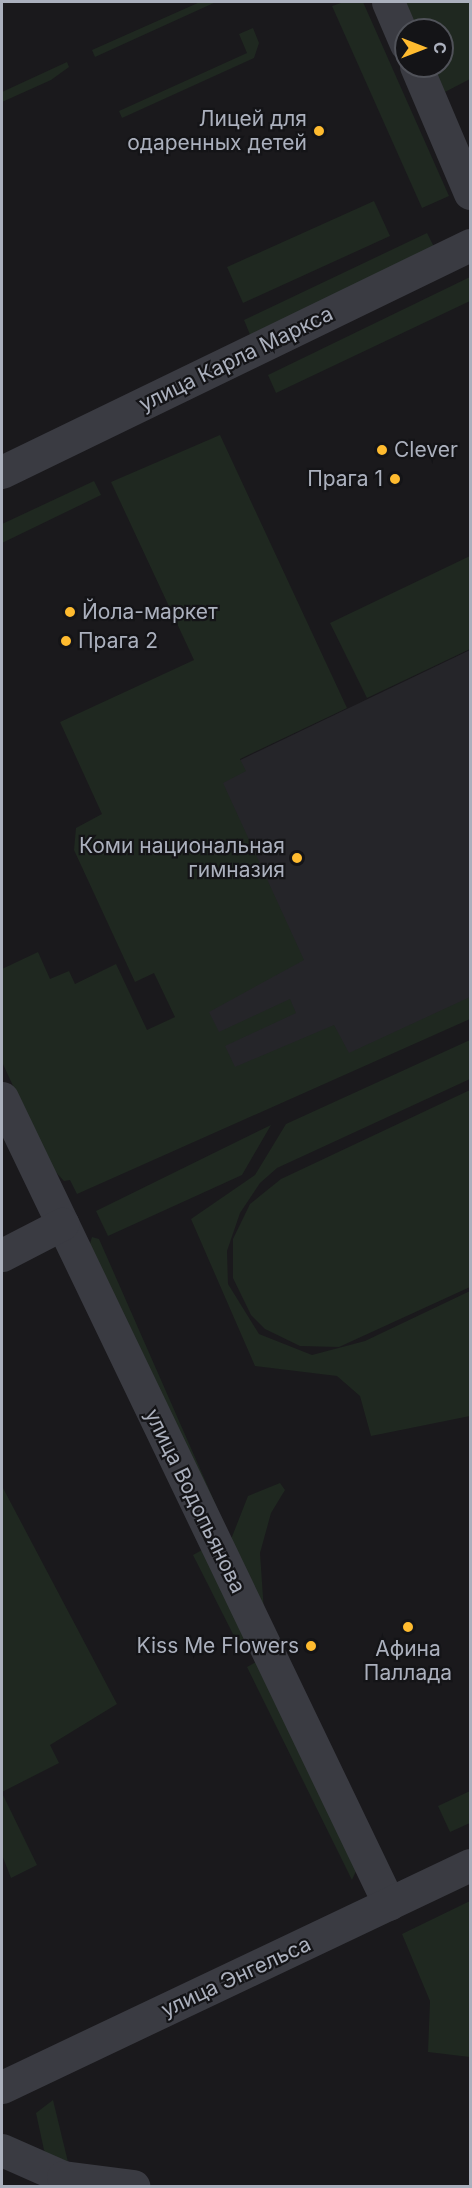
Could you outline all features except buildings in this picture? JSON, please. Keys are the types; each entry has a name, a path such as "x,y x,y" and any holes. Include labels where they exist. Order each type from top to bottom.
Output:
{"street":[{"path":"388,2 395,18"},
{"path":"421,78 471,193"},
{"name":"улица Карла Маркса","path":"2,472 471,245"},
{"name":"улица Водопьянова","path":"2,1098 389,1904"},
{"path":"2,1255 62,1224"},
{"name":"улица Энгельса","path":"2,2087 471,1865"},
{"path":"2,2150 63,2177 134,2187"}],"shaded area":[{"path":"200,2 216,2 95,57 92,50"},
{"path":"344,2 363,2 394,72 394,78 397,78 449,196 422,208 332,6"},
{"path":"400,2 470,2 470,79 445,92 436,78 454,78 454,18 407,18"},
{"path":"253,28 259,43 254,58 122,118 119,111 247,53 239,34"},
{"path":"67,62 69,67 51,80 2,102 2,92"},
{"path":"374,201 390,236 243,303 227,267"},
{"path":"427,233 435,249 251,337 244,320"},
{"path":"470,277 470,301 276,393 268,375"},
{"path":"220,435 347,708 240,759 246,771 223,783 304,960 209,1012 219,1032 290,999 296,1013 225,1046 235,1067 334,1025 349,1053 470,997 470,1019 77,1194 70,1180 64,1181 50,1166 2,1062 2,969 38,952 50,979 69,971 75,984 116,964 147,1030 175,1017 154,973 135,982 74,850 76,828 102,814 60,722 194,660 111,482"},
{"path":"94,481 101,495 2,543 2,524"},
{"path":"470,556 470,649 367,698 330,623"},
{"name":"Коми национальная гимназия","path":"470,650 470,1007 246,1114 107,824"},
{"path":"470,1040 470,1079 277,1168 260,1183 240,1213 227,1251 228,1284 259,1334 312,1355 365,1341 470,1291 470,1416 371,1436 360,1396 337,1376 255,1366 191,1219 255,1175 286,1124"},
{"path":"470,1090 470,1287 339,1347 300,1346 265,1329 251,1315 233,1278 233,1239 250,1204 281,1179"},
{"path":"271,1125 242,1175 108,1236 96,1211"},
{"path":"92,1237 99,1239 223,1521 89,1247"},
{"path":"280,1483 285,1490 271,1513 260,1553 264,1612 228,1547 248,1496"},
{"path":"3,1488 117,1704 50,1745 59,1763 2,1792"},
{"path":"202,1550 246,1638 237,1642 193,1555"},
{"path":"256,1662 356,1871 352,1880 247,1667"},
{"path":"470,1791 470,1823 450,1832 438,1806"},
{"path":"2,1793 37,1865 11,1878 2,1855"},
{"path":"470,1901 470,2057 428,2052 430,2001 402,1934"},
{"path":"53,2100 68,2162 50,2158 44,2150 36,2113"}],"place":[{"name":"Лицей для одаренных детей","path":"319,131"},
{"name":"Clever","path":"382,450"},
{"name":"Прага 1","path":"395,479"},
{"name":"Йола-маркет","path":"70,612"},
{"name":"Прага 2","path":"66,641"},
{"name":"Коми национальная гимназия","path":"297,858"},
{"name":"Афина Паллада","path":"408,1627"},
{"name":"Kiss Me Flowers","path":"311,1646"}]}
